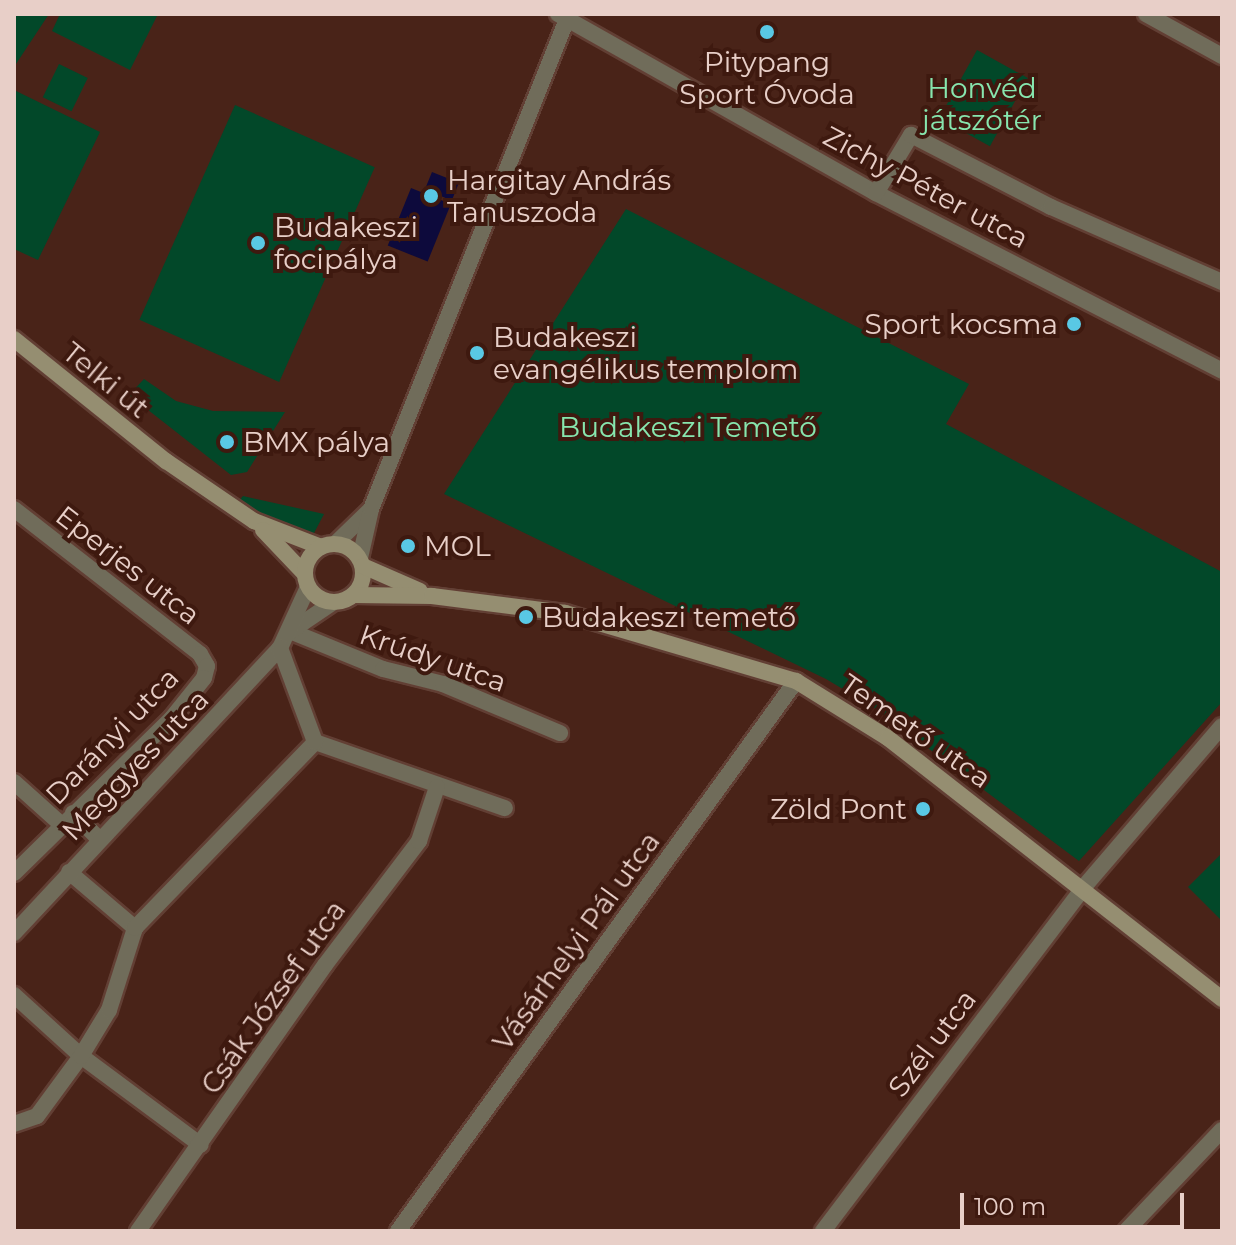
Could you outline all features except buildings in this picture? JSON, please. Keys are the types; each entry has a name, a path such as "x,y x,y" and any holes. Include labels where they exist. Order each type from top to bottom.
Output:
{"main road":[{"name":"Telki út","path":"14,339 166,461 254,521"},
{"path":"254,521 328,545 362,562 354,595 332,603 306,580 254,521"},
{"path":"306,580 310,555 328,545"},
{"name":"Temető utca","path":"362,562 432,596"},
{"name":"Temető utca","path":"354,595 432,596 565,613 796,681 878,730 1222,999"}],"street":[{"path":"1146,14 1222,56"},
{"path":"362,562 371,509 565,16"},
{"name":"Zichy Péter utca","path":"565,16 876,193 1222,371"},
{"path":"876,193 911,135 1051,207 1222,282"},
{"name":"Eperjes utca","path":"14,509 200,654 207,666"},
{"path":"328,545 371,509"},
{"name":"Meggyes utca","path":"14,933 98,838 280,648 290,631 306,580"},
{"name":"Meggyes utca","path":"290,631 332,603"},
{"name":"Krúdy utca","path":"290,631 383,669 443,684 560,733"},
{"path":"280,648 315,742 437,787 505,808"},
{"name":"Darányi utca","path":"14,873 172,718 204,678 207,666"},
{"name":"Vásárhelyi Pál utca","path":"398,1231 796,681"},
{"name":"Szél utca","path":"823,1231 1083,888 1222,726"},
{"path":"14,1124 37,1116 81,1056 109,1010 135,928 315,742"},
{"path":"14,782 98,838"},
{"name":"Csák József utca","path":"138,1231 325,965 419,841 437,787"},
{"path":"69,872 135,928"},
{"path":"14,995 81,1056 201,1145"},
{"path":"1126,1231 1222,1130"}],"green space":[{"path":"14,14 49,14 14,67"},
{"path":"60,14 158,14 130,70 52,31"},
{"name":"Honvéd játszótér","path":"977,50 1028,78 990,146 939,118"},
{"path":"59,64 88,78 72,111 43,97"},
{"path":"14,90 100,132 38,260 14,249"},
{"name":"Budakeszi focipálya","path":"235,105 375,167 279,382 139,320"},
{"name":"Budakeszi Temető","path":"626,209 969,384 946,424 1222,572 1222,702 1079,861 873,707 826,679 444,494"},
{"name":"BMX pálya","path":"144,379 176,401 213,411 285,412 247,472 231,475 129,395"},
{"path":"243,496 324,514 313,535 286,530 237,503"},
{"path":"1222,853 1222,918 1221,920 1188,887"}],"shaded area":[{"path":"432,172 459,183 452,200 425,190"},
{"path":"411,188 451,204 428,262 388,245"}],"place":[{"name":"Pitypang Sport Óvoda","path":"767,32"},
{"name":"Hargitay András Tanuszoda","path":"431,196"},
{"name":"Budakeszi focipálya","path":"258,243"},
{"name":"Sport kocsma","path":"1074,324"},
{"name":"Budakeszi evangélikus templom","path":"477,353"},
{"name":"BMX pálya","path":"227,442"},
{"name":"MOL","path":"408,546"},
{"name":"Budakeszi temető","path":"526,617"},
{"name":"Zöld Pont","path":"923,809"}]}
